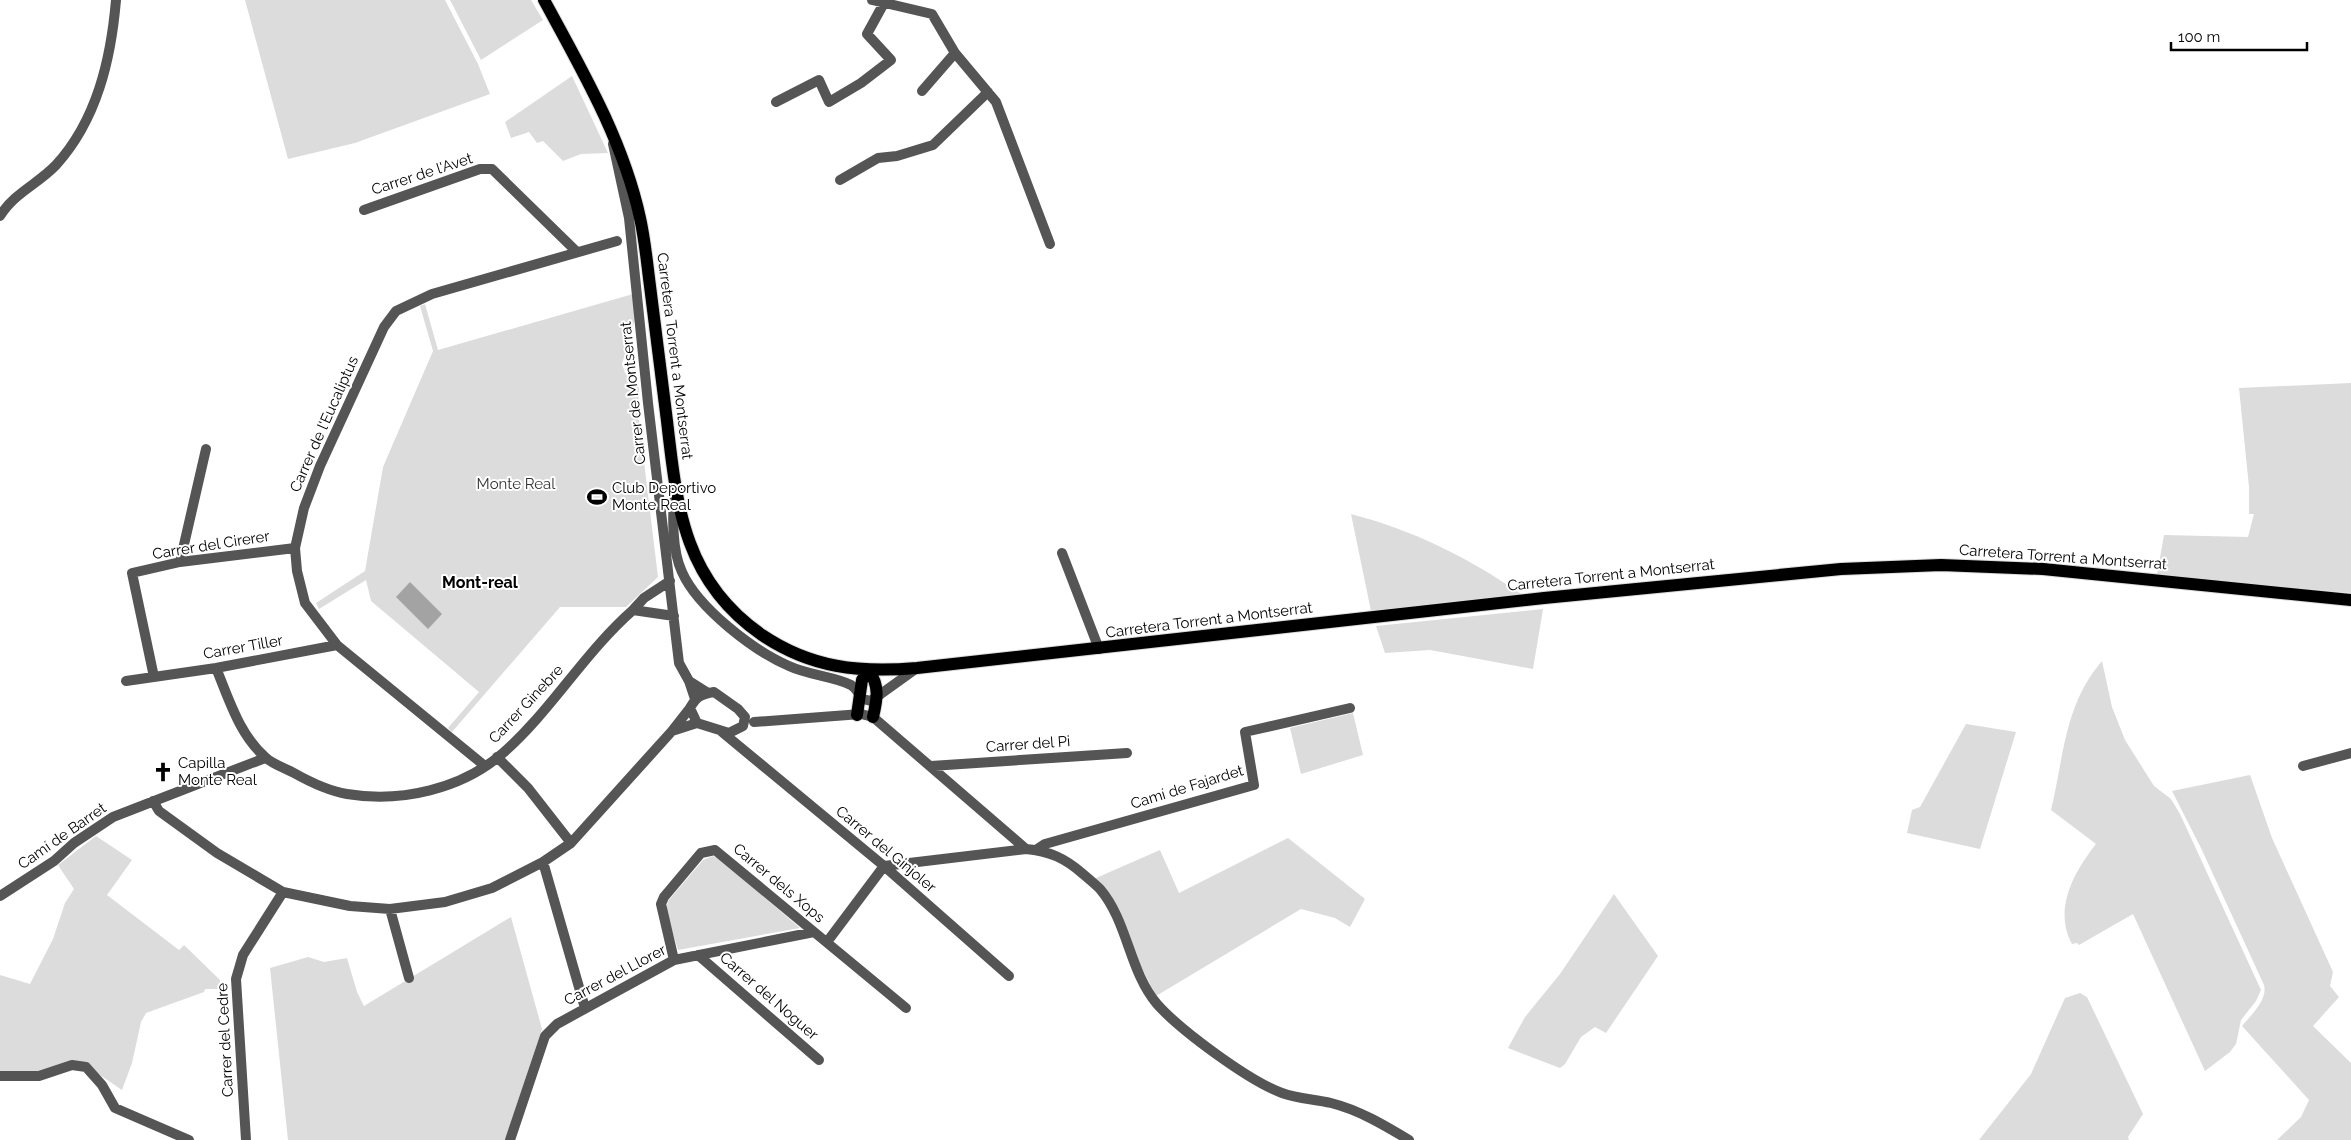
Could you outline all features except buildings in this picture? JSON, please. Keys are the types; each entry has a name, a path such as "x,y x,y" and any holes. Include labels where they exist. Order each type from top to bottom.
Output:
{"main road":[{"name":"Carretera Torrent a Montserrat","path":"544,0 612,131 634,191 641,220 676,492 686,536 694,554 726,604 748,625 792,652 829,666 869,671 917,668 1525,600 1894,565 1997,566 2043,569 2351,600"},
{"path":"869,671 874,678 877,696 863,715 859,695 862,680 869,671"}],"street":[{"path":"0,216 14,198 54,167 80,132 97,95 106,67 116,0"},
{"path":"872,0 932,14 956,53 996,102 1050,244"},
{"path":"776,102 819,80 829,102 861,83 891,60 867,34 884,3"},
{"path":"922,91 956,53"},
{"path":"840,180 878,158 897,156 933,145 988,92"},
{"name":"Carrer de Montserrat","path":"612,131 615,158 630,229 648,403 679,664 688,681 697,723"},
{"name":"Carrer de l'Avet","path":"364,210 480,170 492,169 578,252"},
{"path":"630,229 617,241 632,246"},
{"name":"Carrer de l'Eucaliptus","path":"485,766 337,645 305,603 297,571 294,548 304,508 320,466 384,327 396,311 410,302 432,294 617,241"},
{"path":"180,562 206,449"},
{"path":"676,492 672,514 678,560 682,572 692,590 727,627 753,647 789,666 853,686 863,699 871,700 917,668"},
{"name":"Carrer del Cirerer","path":"154,677 132,573 180,562 294,548"},
{"path":"1062,552 1099,649"},
{"name":"Carrer Ginebre","path":"216,668 244,734 265,758 313,783 346,794 384,796 421,792 452,784 471,776 497,758 531,726 632,610 644,598 670,581"},
{"path":"632,610 674,616"},
{"name":"Carrer Tiller","path":"126,681 216,668 337,645"},
{"path":"688,681 708,693"},
{"path":"148,803 217,853 283,892 350,906 390,909 445,902 492,888 543,862 571,843 672,731 692,704 708,693 714,692 738,708 744,724 740,748"},
{"name":"Camí de Fajardet","path":"1031,849 1254,785 1245,732 1350,708"},
{"path":"672,731 697,723 729,733 744,724 863,715 931,766 1031,849"},
{"name":"Carrer del Ginjoler","path":"722,732 884,866 1010,976"},
{"name":"Carrer del Pi","path":"931,766 1127,753"},
{"path":"2303,766 2351,753"},
{"name":"Camí de Barret","path":"0,896 54,861 74,843 113,817 265,758"},
{"path":"497,758 528,788 571,843"},
{"name":"Carrer dels Xops","path":"674,960 661,904 664,897 701,852 710,849 719,852 906,1008"},
{"path":"827,942 884,866 1031,849 1060,857 1100,889 1114,912 1149,993 1177,1024 1227,1060 1282,1093 1331,1103 1358,1112 1409,1140"},
{"path":"543,862 585,1008"},
{"name":"Carrer del Cedre","path":"246,1140 236,978 242,955 283,892"},
{"path":"390,909 410,978"},
{"name":"Carrer del Llorer","path":"510,1140 545,1036 557,1024 674,960 814,932"},
{"name":"Carrer del Noguer","path":"698,955 819,1060"},
{"path":"0,1076 40,1076 72,1065 86,1067 102,1085 115,1108 189,1140"}],"green space":[{"path":"245,0 445,0 478,64 490,94 355,143 288,159"},
{"path":"450,0 531,0 543,20 481,60"},
{"path":"572,76 608,153 581,154 563,161 543,141 537,143 529,132 511,138 505,122"},
{"name":"Monte Real","path":"633,294 640,301 622,364 625,373 639,388 638,412 658,577 626,607 560,607 452,732 448,728 479,692 371,601 366,580 319,609 316,603 365,571 383,467 433,351 420,306 425,304 438,350"},
{"path":"2351,383 2351,593 2157,575 2164,535 2248,537 2254,514 2249,514 2249,487 2239,388"},
{"path":"1351,514 1396,528 1440,546 1521,594 1371,611"},
{"path":"1543,609 1533,669 1430,650 1385,653 1376,626"},
{"path":"2102,661 2112,707 2125,740 2154,786 2171,799 2180,814 2261,990 2256,1001 2241,1020 2236,1044 2230,1052 2205,1071 2133,914 2079,945 2077,943 2072,944 2067,931 2065,904 2069,891 2080,867 2096,844 2051,810 2067,732 2073,714 2089,678"},
{"path":"1353,713 1363,755 1301,774 1290,728"},
{"path":"1966,724 2016,732 1980,849 1907,833 1912,810 1920,807"},
{"path":"2250,775 2272,838 2333,972 2330,986 2339,997 2313,1026 2351,1063 2351,1140 2277,1140 2301,1117 2309,1100 2242,1026 2261,1002 2265,991 2264,985 2201,848 2172,791"},
{"path":"96,836 132,860 107,895 179,950 184,945 220,980 219,989 205,989 204,992 146,1013 141,1022 132,1063 122,1090 91,1069 0,1073 0,975 30,984 53,939 65,903 74,889 58,865"},
{"path":"1288,838 1365,899 1350,927 1335,918 1301,909 1156,996 1096,878 1160,850 1179,893"},
{"path":"713,856 720,859 800,928 678,950 666,910 668,901 703,860"},
{"path":"1614,894 1658,956 1606,1033 1595,1027 1581,1037 1565,1064 1560,1068 1508,1048 1525,1017 1560,974"},
{"path":"511,917 542,1029 505,1140 288,1140 270,968 308,957 324,962 347,958 357,992 364,1006"},
{"path":"2080,993 2087,997 2143,1114 2128,1137 2129,1140 1979,1140 2031,1074 2065,998"}],"shaded area":[{"path":"410,582 442,614 428,629 396,597"}],"place":[{"name":"Club Deportivo Monte Real","path":"597,497"},
{"name":"Capilla Monte Real","path":"163,772"}],"district":[{"name":"Mont-real","path":"480,582"}]}
